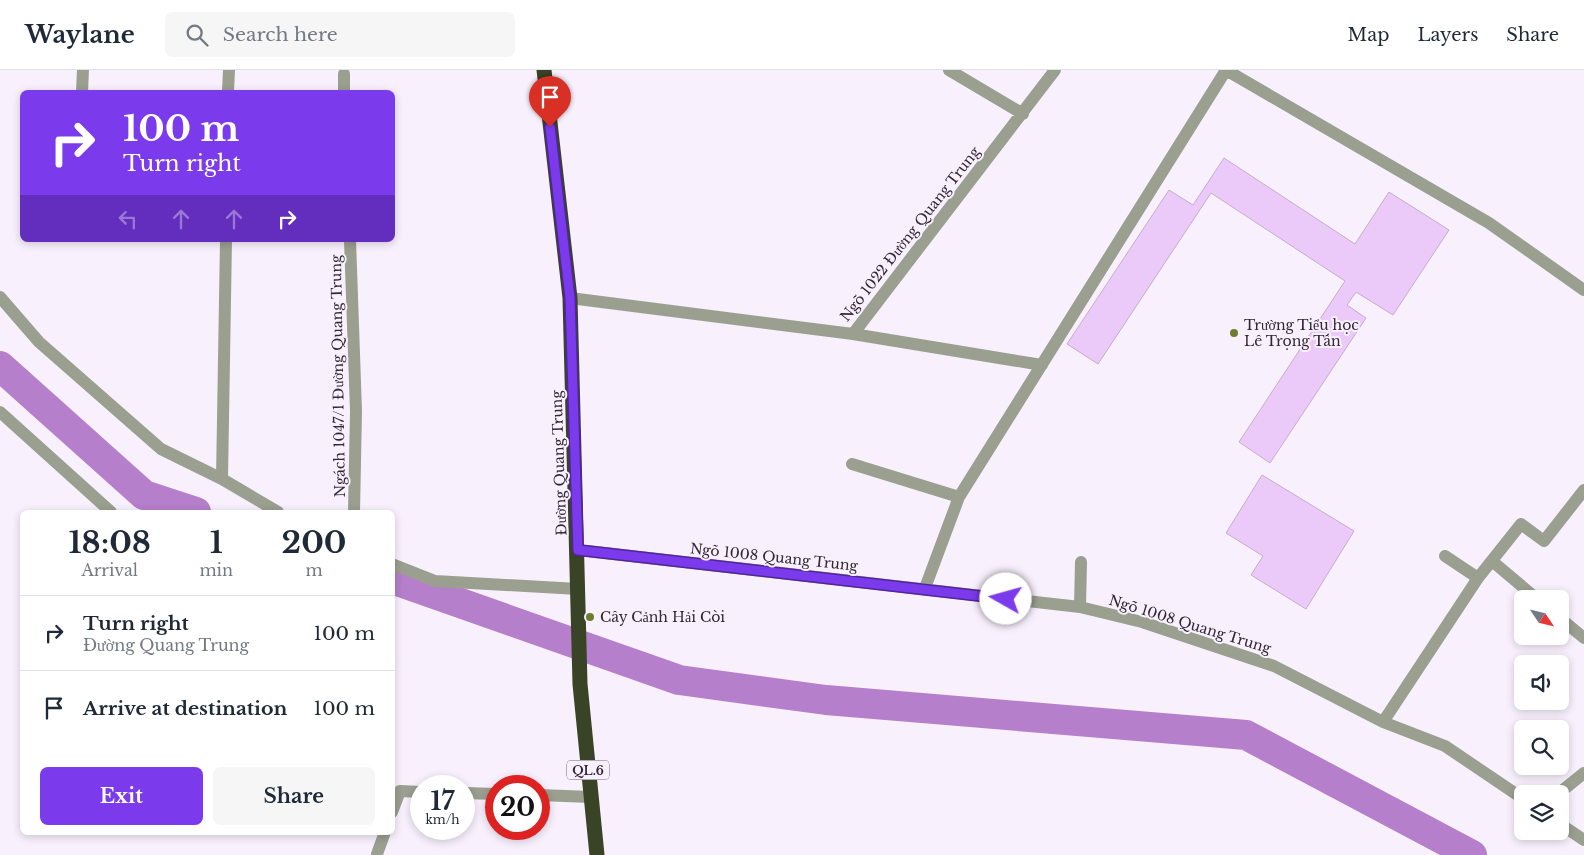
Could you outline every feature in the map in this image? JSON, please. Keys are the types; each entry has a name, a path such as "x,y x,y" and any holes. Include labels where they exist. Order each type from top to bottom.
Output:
{"highway":[{"name":"Đường Quang Trung","path":"544,70 570,298 580,684 597,855"}],"lane":[{"path":"82,90 83,70"},
{"path":"228,90 229,70"},
{"path":"949,70 1023,114"},
{"name":"Ngõ 1022 Đường Quang Trung","path":"570,298 853,334 1055,70"},
{"path":"925,588 959,497 1226,70 1489,223 1584,290"},
{"path":"344,74 344,90"},
{"path":"222,479 226,242"},
{"name":"Ngách 1047/1 Đường Quang Trung","path":"350,242 356,411 354,510"},
{"path":"0,296 39,342 161,449 222,479 275,510"},
{"path":"853,334 1042,365"},
{"path":"0,412 109,510"},
{"path":"852,464 959,497"},
{"path":"1383,722 1478,578 1520,524 1544,541 1584,490"},
{"name":"Ngõ 1008 Quang Trung","path":"578,550 1080,607 1142,622 1274,666 1383,722 1445,746 1514,793"},
{"path":"1445,556 1478,578"},
{"path":"1492,561 1527,590"},
{"path":"1080,607 1081,562"},
{"path":"395,565 435,581 578,589"},
{"path":"1569,626 1584,638"},
{"path":"1569,785 1584,773"},
{"path":"395,804 400,791 410,791"},
{"path":"550,795 591,797"},
{"path":"1569,830 1584,840"},
{"path":"377,854 384,835"}],"building":[{"path":"1224,158 1355,244 1389,192 1449,230 1393,315 1356,292 1347,305 1366,318 1270,463 1239,442 1345,281 1211,193 1098,364 1067,344 1169,190 1193,205"},
{"path":"1262,475 1354,531 1306,609 1251,575 1263,556 1226,533"}],"waterway":[{"path":"0,366 144,495 190,510"},
{"path":"395,580 679,680 826,700 1246,735 1472,855"}],"place":[{"name":"Trường Tiểu học Lê Trọng Tấn","path":"1234,333"},
{"name":"Cây Cảnh Hải Còi","path":"590,617"}],"route":[{"path":"550,127 570,298 578,550 908,586 1006,599"}]}
